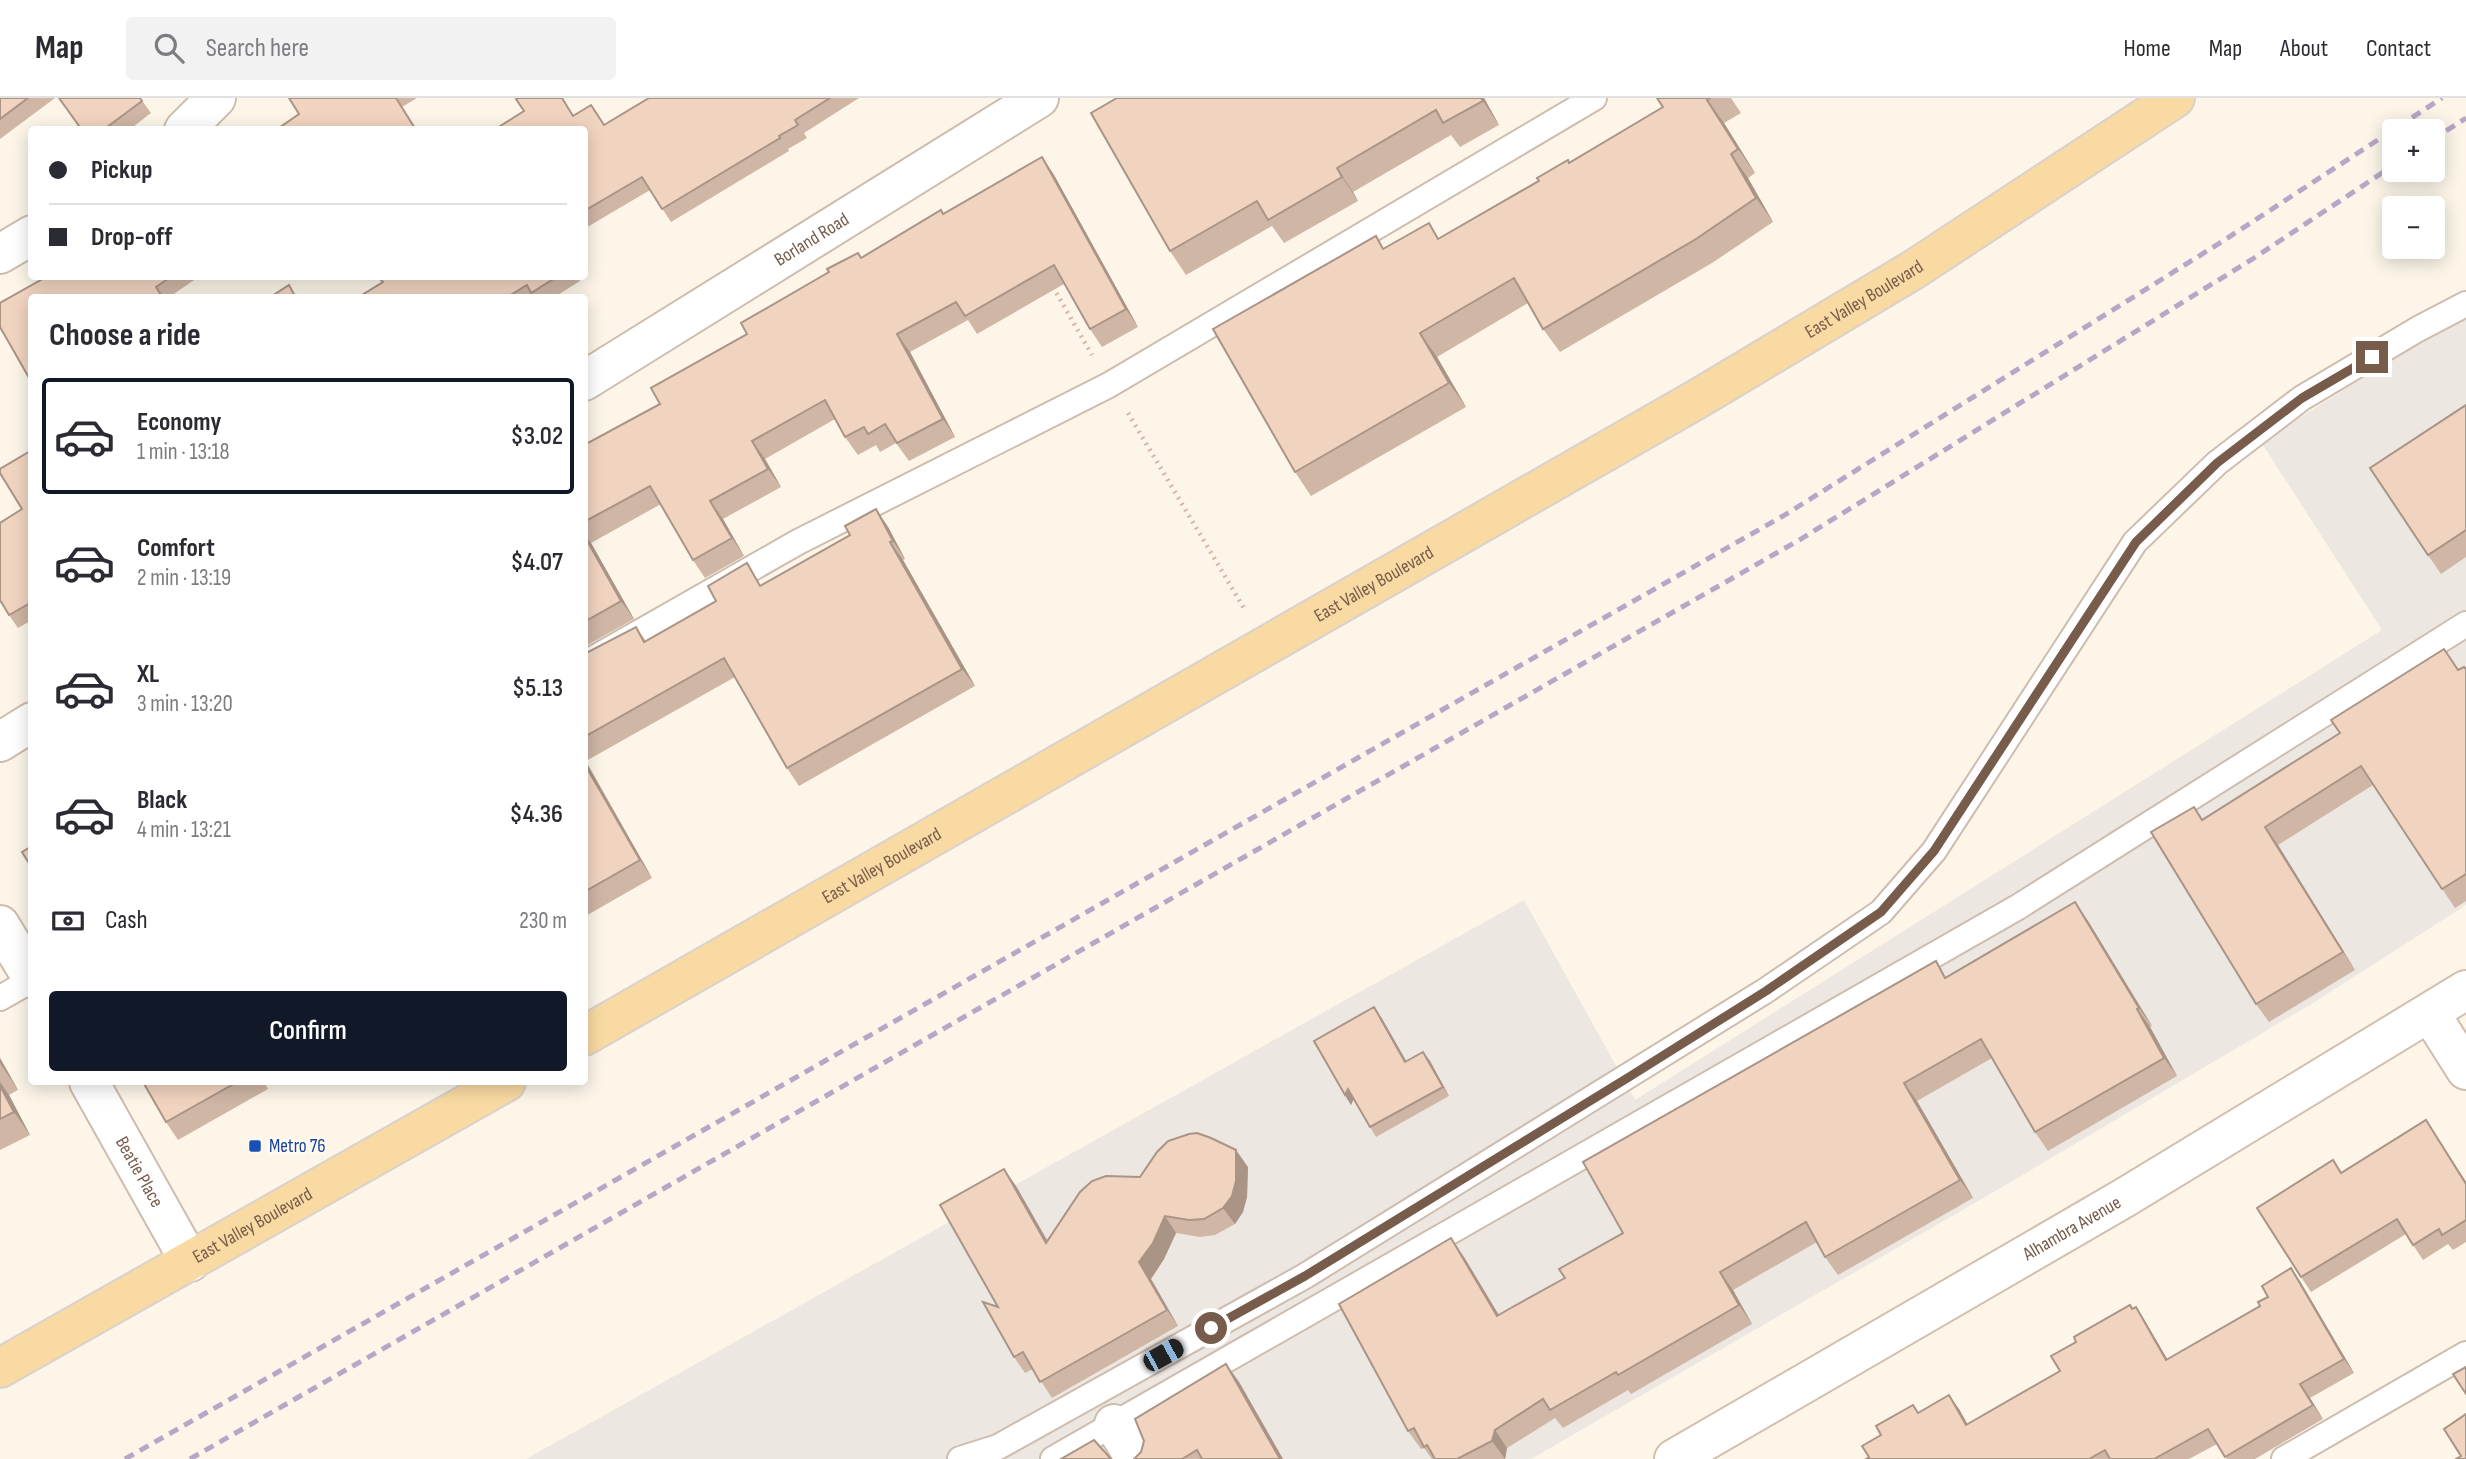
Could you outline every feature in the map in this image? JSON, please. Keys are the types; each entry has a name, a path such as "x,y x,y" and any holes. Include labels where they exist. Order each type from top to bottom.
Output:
{"main road":[{"name":"East Valley Boulevard","path":"588,1034 1699,398 1913,270 2165,106"},
{"name":"East Valley Boulevard","path":"0,1368 501,1085"}],"street":[{"path":"188,126 216,98"},
{"name":"Borland Road","path":"588,379 1039,98"},
{"path":"0,254 28,237"},
{"path":"0,741 28,724"},
{"path":"0,925 28,972"},
{"name":"Alhambra Avenue","path":"1674,1459 2124,1198 2466,990"},
{"path":"2430,1013 2466,1070"},
{"name":"Beatie Place","path":"91,1085 190,1262"},
{"path":"1114,1424 1135,1459"}],"lane":[{"path":"588,662 798,542 1109,385 1594,98"},
{"path":"960,1459 998,1447 1305,1276 1721,1019 1881,912 1934,851 2136,542 2217,463 2302,398 2466,304"},
{"path":"1054,1459 2018,907 2466,624"},
{"path":"0,998 28,981"},
{"path":"2284,1459 2466,1354"}],"path":[{"path":"1046,276 1109,385"},
{"path":"1141,433 1266,647"}],"shaded area":[{"path":"2466,313 2466,905 2313,1003 1992,1193 1531,1459 526,1459 1524,900 1635,1100 2382,630 2261,442"}],"building":[{"path":"0,98 28,98 0,119"},
{"path":"59,98 140,98 142,101 108,126 79,126"},
{"path":"289,98 396,98 414,126 282,126 299,114"},
{"path":"562,98 573,116 591,105 604,125 649,98 830,98 795,120 798,125 779,136 780,138 662,209 642,177 588,209 588,126 500,126 524,111 516,99"},
{"path":"1117,98 1481,98 1483,101 1443,123 1436,110 1337,168 1342,177 1268,220 1257,201 1170,251 1091,113"},
{"path":"1657,98 1710,98 1707,100 1738,149 1731,154 1756,198 1696,239 1543,329 1514,278 1420,333 1449,383 1295,472 1213,329 1376,236 1383,249 1429,223 1438,239 1539,181 1537,178 1568,160 1569,163 1663,107"},
{"path":"1042,157 1126,309 1090,329 1054,265 965,316 956,302 897,334 943,419 897,443 885,424 868,434 864,427 845,437 825,400 752,441 768,469 710,501 732,538 693,560 650,486 588,520 588,443 660,404 651,388 747,334 741,323 829,272 827,269 858,253 861,258 941,210 943,214"},
{"path":"41,280 166,280 156,287 160,294 28,294 28,376 0,327 0,303"},
{"path":"381,280 552,280 531,293 527,285 512,294 364,294 383,282"},
{"path":"289,285 294,294 275,294"},
{"path":"2466,405 2466,530 2428,555 2370,468"},
{"path":"28,452 28,604 9,615 0,600 0,523 22,509 0,469"},
{"path":"876,509 893,541 890,542 962,669 787,768 724,658 588,735 588,652 636,627 644,642 716,601 708,586 747,563 760,586 850,535 845,526"},
{"path":"588,542 621,601 588,620"},
{"path":"2444,649 2458,670 2464,667 2466,669 2466,874 2442,889 2361,766 2265,827 2343,952 2256,1004 2151,832 2194,807 2202,820 2340,733 2331,720"},
{"path":"588,770 640,860 588,890"},
{"path":"28,848 28,862 22,852"},
{"path":"2075,902 2139,1008 2137,1009 2164,1058 2035,1132 1981,1039 1904,1083 1960,1180 1825,1257 1806,1222 1720,1272 1739,1305 1618,1375 1616,1372 1550,1410 1543,1399 1495,1430 1492,1441 1457,1459 1435,1459 1427,1445 1424,1447 1414,1428 1408,1431 1339,1304 1451,1238 1497,1316 1565,1278 1559,1269 1623,1233 1583,1162 1936,961 1945,978"},
{"path":"1374,1007 1405,1062 1423,1052 1443,1087 1370,1127 1348,1089 1345,1095 1314,1041"},
{"path":"145,1085 232,1085 166,1122"},
{"path":"0,1086 14,1112 0,1119"},
{"path":"2426,1120 2466,1184 2466,1220 2442,1235 2439,1229 2413,1245 2397,1219 2301,1277 2257,1208 2333,1160 2341,1173"},
{"path":"1197,1133 1236,1150 1236,1181 1232,1196 1223,1208 1204,1219 1189,1220 1165,1216 1153,1243 1139,1262 1167,1310 1040,1382 1023,1352 1014,1357 983,1302 998,1307 940,1205 1004,1169 1046,1243 1080,1192 1092,1181 1106,1176 1140,1177 1168,1141"},
{"path":"2291,1268 2344,1359 2300,1384 2313,1405 2225,1457 2208,1429 2154,1459 2110,1459 2105,1450 2089,1459 1866,1459 1869,1457 1862,1446 1881,1435 1876,1426 1913,1405 1918,1413 1949,1395 1966,1425 2060,1371 2051,1356 2076,1342 2074,1337 2130,1305 2132,1309 2136,1307 2166,1360 2260,1306 2258,1302 2268,1297 2262,1286"},
{"path":"1226,1364 1280,1459 1202,1459 1197,1450 1182,1459 1134,1459 1141,1452 1144,1441 1135,1419"},
{"path":"2466,1367 2466,1394 2453,1374"},
{"path":"2466,1414 2466,1459 2456,1459 2461,1456 2444,1429"},
{"path":"1094,1440 1111,1459 1061,1459"}],"railway":[{"path":"125,1459 1783,516 2223,241 2442,98"},
{"path":"2445,132 2466,118"},
{"path":"190,1459 1801,539 2254,258 2382,173"}],"place":[{"name":"Metro 76","path":"255,1146"}],"route":[{"path":"1211,1328 1305,1276 1629,1077 1766,991 1881,912 1934,851 2136,542 2217,463 2302,398 2372,357"}]}
